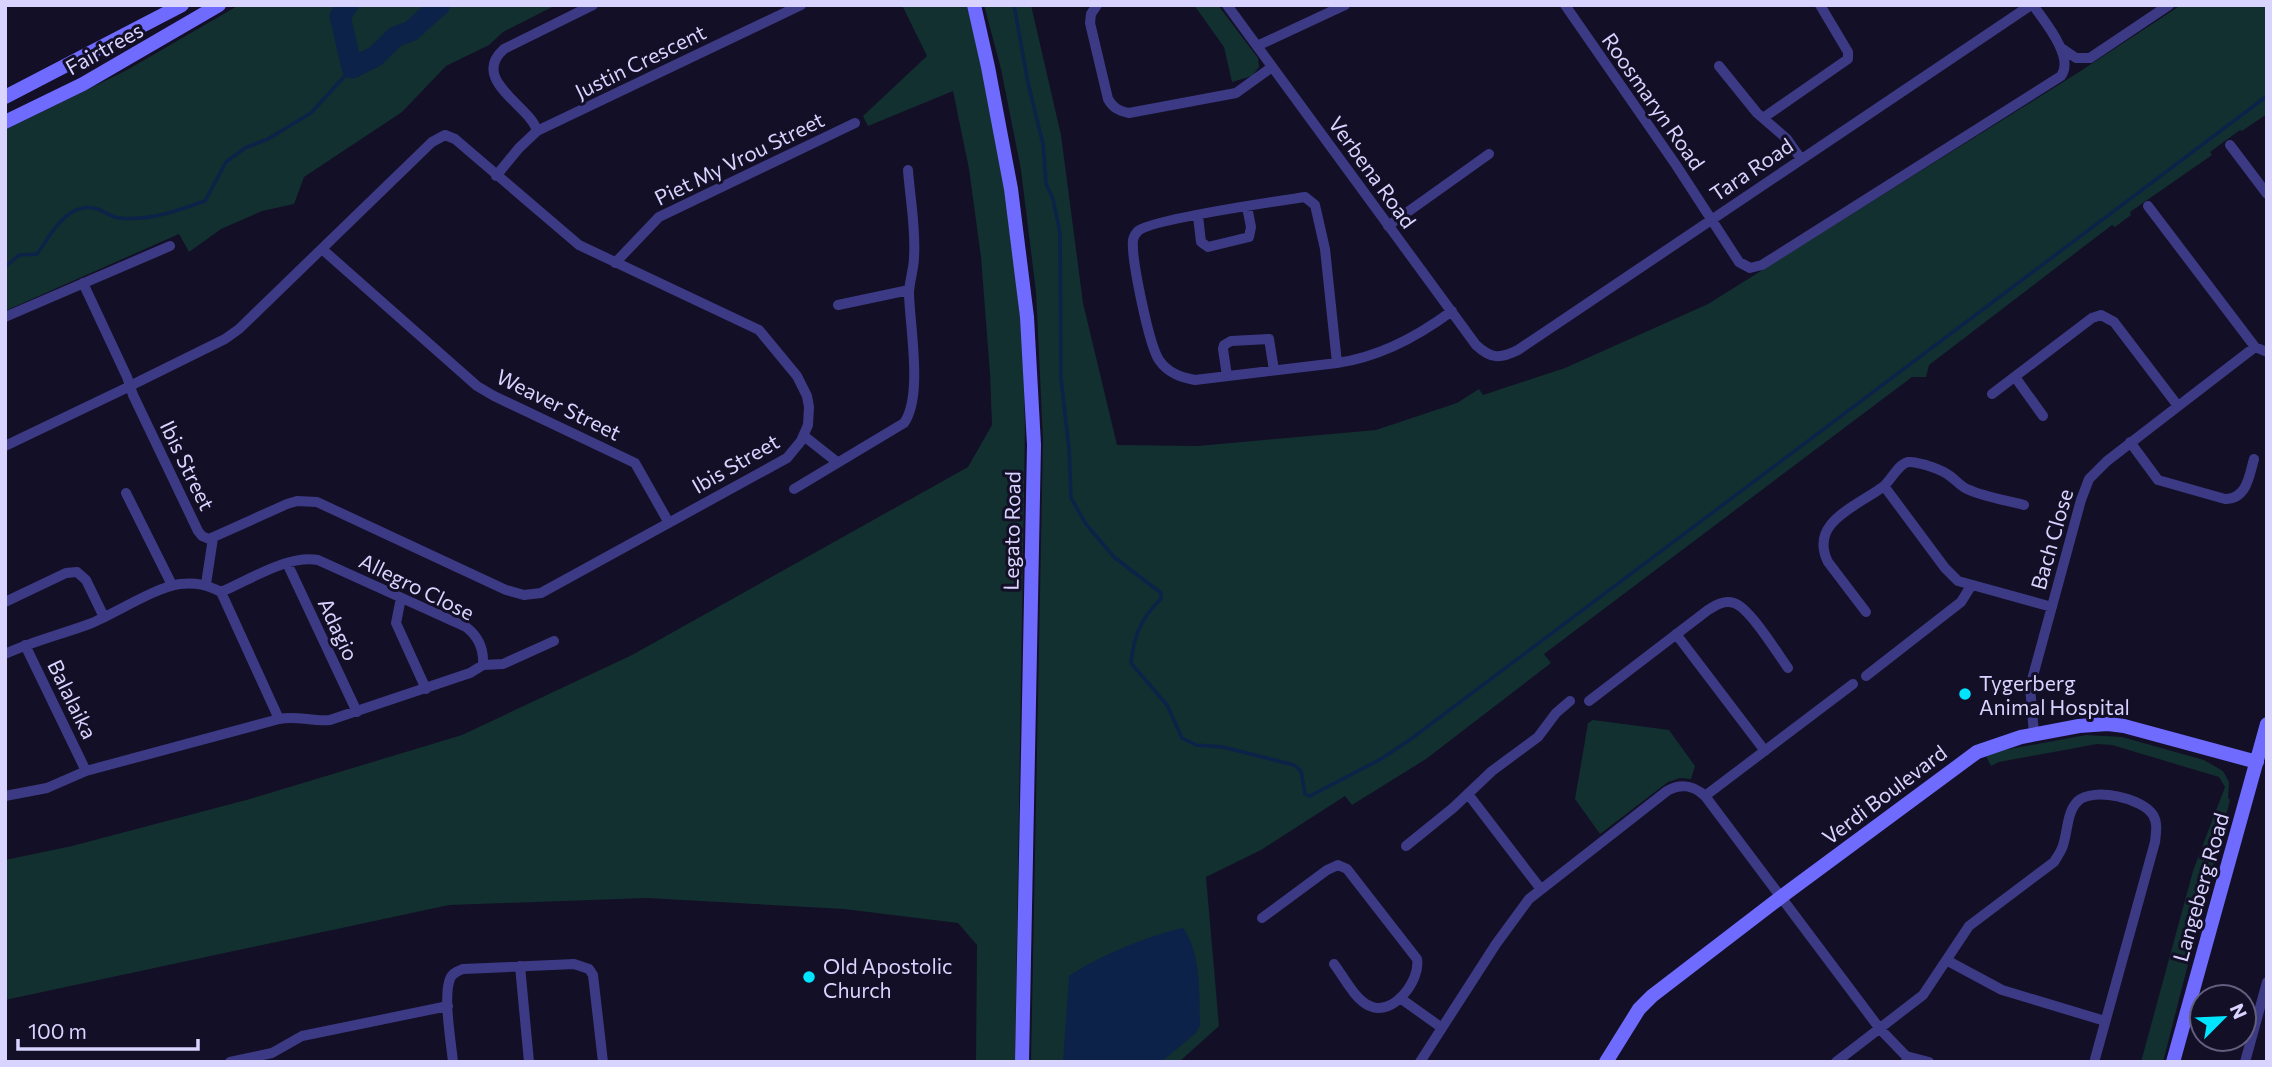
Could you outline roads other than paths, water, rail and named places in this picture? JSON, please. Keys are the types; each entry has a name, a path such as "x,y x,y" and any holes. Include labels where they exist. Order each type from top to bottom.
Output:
{"street":[{"name":"Fairtrees","path":"5,97 181,5"},
{"name":"Fairtrees","path":"5,122 83,85 219,5"},
{"path":"537,131 536,123 507,96 495,74 495,60 504,49 593,5"},
{"name":"Legato Road","path":"974,5 1011,188 1027,317 1034,445 1022,1062"},
{"path":"1097,5 1091,14 1090,23 1108,99 1115,109 1122,112 1129,113 1236,93 1272,67"},
{"name":"Verbena Road","path":"1227,5 1476,345 1491,357"},
{"path":"1257,46 1345,5"},
{"name":"Roosmaryn Road","path":"1565,5 1712,218 1739,262 1750,268 1762,265 2061,76 2065,60 2060,46"},
{"path":"1763,118 1848,59 1848,52 1821,5"},
{"path":"2032,5 2060,46 2076,58 2090,58 2169,5"},
{"name":"Tara Road","path":"1491,357 1499,358 1518,350 2032,5"},
{"name":"Justin Crescent","path":"496,176 537,131 798,6"},
{"path":"1719,66 1763,118 1787,139 1801,159"},
{"name":"Piet My Vrou Street","path":"615,263 659,217 855,123"},
{"name":"Ibis Street","path":"5,446 225,339 239,329 437,138 445,135 455,139 567,236 593,253 759,330 803,386 809,407 804,436 787,458 548,591 533,595 506,590 317,502 292,502 213,538 205,538 198,531 130,386"},
{"path":"2230,145 2267,194"},
{"path":"1388,226 1489,154"},
{"path":"794,489 904,423 911,412 914,388 909,290 914,243 908,170"},
{"path":"1337,363 1325,249 1315,205 1305,197 1145,227 1136,233 1133,242 1141,295 1157,356 1167,370 1181,377 1195,380 1337,363 1374,355 1396,346 1452,312"},
{"path":"2148,206 2255,347 2267,352"},
{"path":"1198,216 1201,242 1208,247 1249,237 1251,227 1247,207"},
{"path":"5,317 170,246"},
{"name":"Weaver Street","path":"322,249 477,386 635,463 668,523"},
{"path":"83,283 130,386"},
{"path":"838,305 909,290"},
{"path":"1992,394 2092,318 2106,316 2114,322 2178,406"},
{"path":"1227,376 1223,349 1230,341 1269,340 1274,370"},
{"name":"Bach Close","path":"2034,734 2030,687 2086,486 2094,473 2130,442 2255,347"},
{"path":"2015,377 2043,416"},
{"path":"804,436 837,462"},
{"path":"2130,442 2158,480 2225,499 2236,498 2243,492 2254,459"},
{"path":"1866,612 1828,562 1822,539 1833,522 1884,486 1902,464 1909,461 1941,471 1966,489 2024,505"},
{"path":"1884,486 1952,576 1971,586 2052,607"},
{"path":"126,493 172,585"},
{"path":"206,584 213,538"},
{"name":"Allegro Close","path":"221,592 287,563 300,559 317,560 472,632 482,650 483,665"},
{"name":"Adagio","path":"287,563 357,712"},
{"path":"5,602 66,573 77,572 86,580 104,617"},
{"path":"5,654 104,617 172,585 206,584 221,592 279,719"},
{"path":"1866,676 1961,602 1971,586"},
{"path":"401,598 396,622 426,689"},
{"path":"1589,701 1717,605 1733,603 1748,614 1788,668"},
{"path":"1676,634 1765,751"},
{"path":"7,793 47,788 86,771 279,719 297,716 323,721 357,712 470,673 483,665 503,664 554,641"},
{"name":"Balalaika","path":"25,645 86,771"},
{"path":"1705,796 1853,684"},
{"path":"1406,846 1492,771 1538,737 1556,713 1570,701"},
{"name":"Verdi Boulevard","path":"1606,1062 1629,1024 1652,996 1780,897 1977,752 2034,734 2108,724 2257,762"},
{"name":"Langeberg Road","path":"2173,1062 2267,724"},
{"path":"1420,1062 1518,911 1540,888 1671,788 1687,786 1705,796 1880,1029 1907,1059 1929,1062"},
{"path":"1836,1062 1923,995 1969,926 2054,862 2062,849 2072,810 2078,801 2099,793 2146,807 2155,820 2155,842 2095,1059"},
{"path":"1468,794 1540,888"},
{"path":"1262,918 1327,870 1338,865 1344,866 1354,874 1417,959 1416,976 1399,998 1380,1008 1368,1006 1334,964"},
{"path":"1948,961 2002,990 2105,1021"},
{"path":"453,1062 448,1006 450,979 454,972 463,968 575,964 589,970 596,984 603,1062"},
{"path":"520,967 529,1062"},
{"path":"2245,1062 2265,998 2267,982"},
{"path":"1399,998 1442,1028"},
{"path":"230,1062 273,1057 302,1035 448,1006"}],"water":[{"path":"1183,928 1194,950 1198,975 1200,1026 1195,1034 1161,1062 1063,1062 1069,976 1124,948"}],"waterway":[{"path":"348,5 340,16 352,68 376,56 395,37 411,31 440,5"},
{"path":"1014,5 1028,83 1043,144 1046,184 1053,199 1060,233 1061,378 1071,498 1086,524 1114,557 1161,593 1161,599 1139,628 1131,663 1167,705 1182,738 1196,745 1223,747 1294,765 1301,771 1305,794 1310,796 1381,759 1411,739 2267,96"},
{"path":"5,267 19,255 37,254 60,222 83,208 93,208 130,219 163,214 205,201 226,162 245,148 268,139 311,113 352,68"}],"place":[{"name":"Tygerberg Animal Hospital","path":"1965,694"},
{"name":"Old Apostolic Church","path":"809,977"}]}
